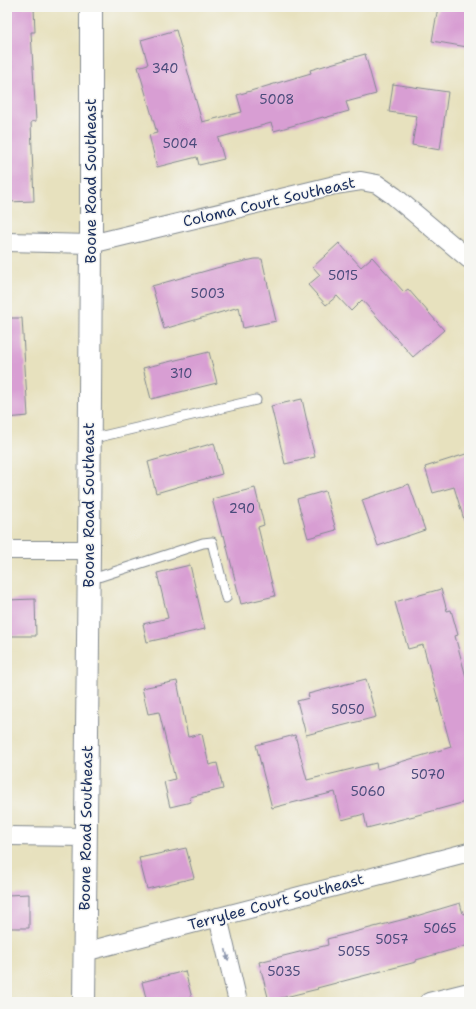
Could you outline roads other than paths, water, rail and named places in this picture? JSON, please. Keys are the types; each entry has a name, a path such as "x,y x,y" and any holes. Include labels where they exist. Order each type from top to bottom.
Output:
{"street":[{"name":"Boone Road Southeast","path":"84,1002 87,837 90,439 91,7"},
{"name":"Coloma Court Southeast","path":"7,242 91,244 335,185 361,181 377,184 394,196 469,259"},
{"path":"7,550 89,550"},
{"path":"7,836 87,837"},
{"name":"Terrylee Court Southeast","path":"84,952 469,852"},
{"path":"218,917 238,1002"},
{"path":"429,1002 469,992"}],"lane":[{"path":"90,439 256,400"},
{"path":"89,580 203,543 212,542 226,598"}]}
